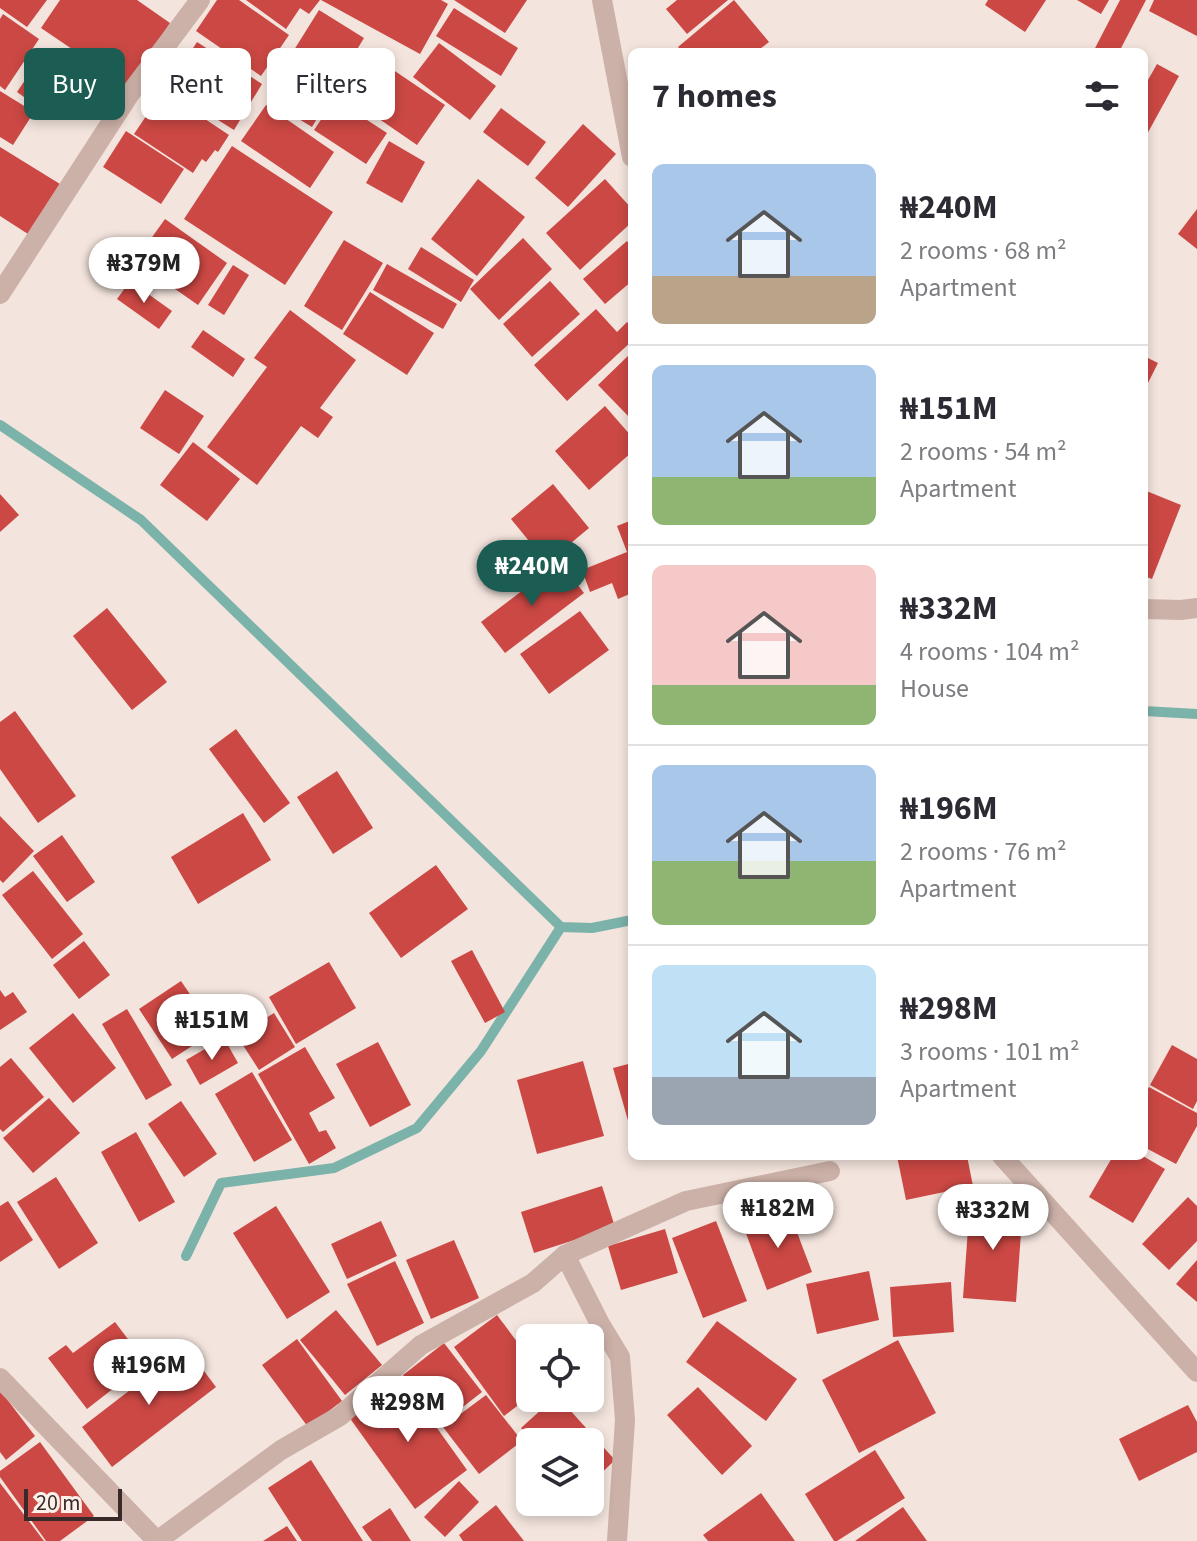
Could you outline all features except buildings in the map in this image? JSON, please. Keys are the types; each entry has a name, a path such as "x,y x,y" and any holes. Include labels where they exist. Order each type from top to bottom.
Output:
{"street":[{"path":"0,294 129,95 200,0"},
{"path":"602,0 628,136"},
{"path":"1148,609 1197,608"},
{"path":"1006,1160 1197,1372"},
{"path":"0,1378 157,1541 281,1450 340,1416 421,1345 533,1283 565,1255 686,1201 830,1171"},
{"path":"565,1255 620,1357 625,1420 617,1541"}],"waterway":[{"path":"0,425 141,520 561,927 592,928 628,921"},
{"path":"1148,711 1197,714"},
{"path":"186,1256 221,1183 334,1168 417,1128 481,1051 561,927"}]}
